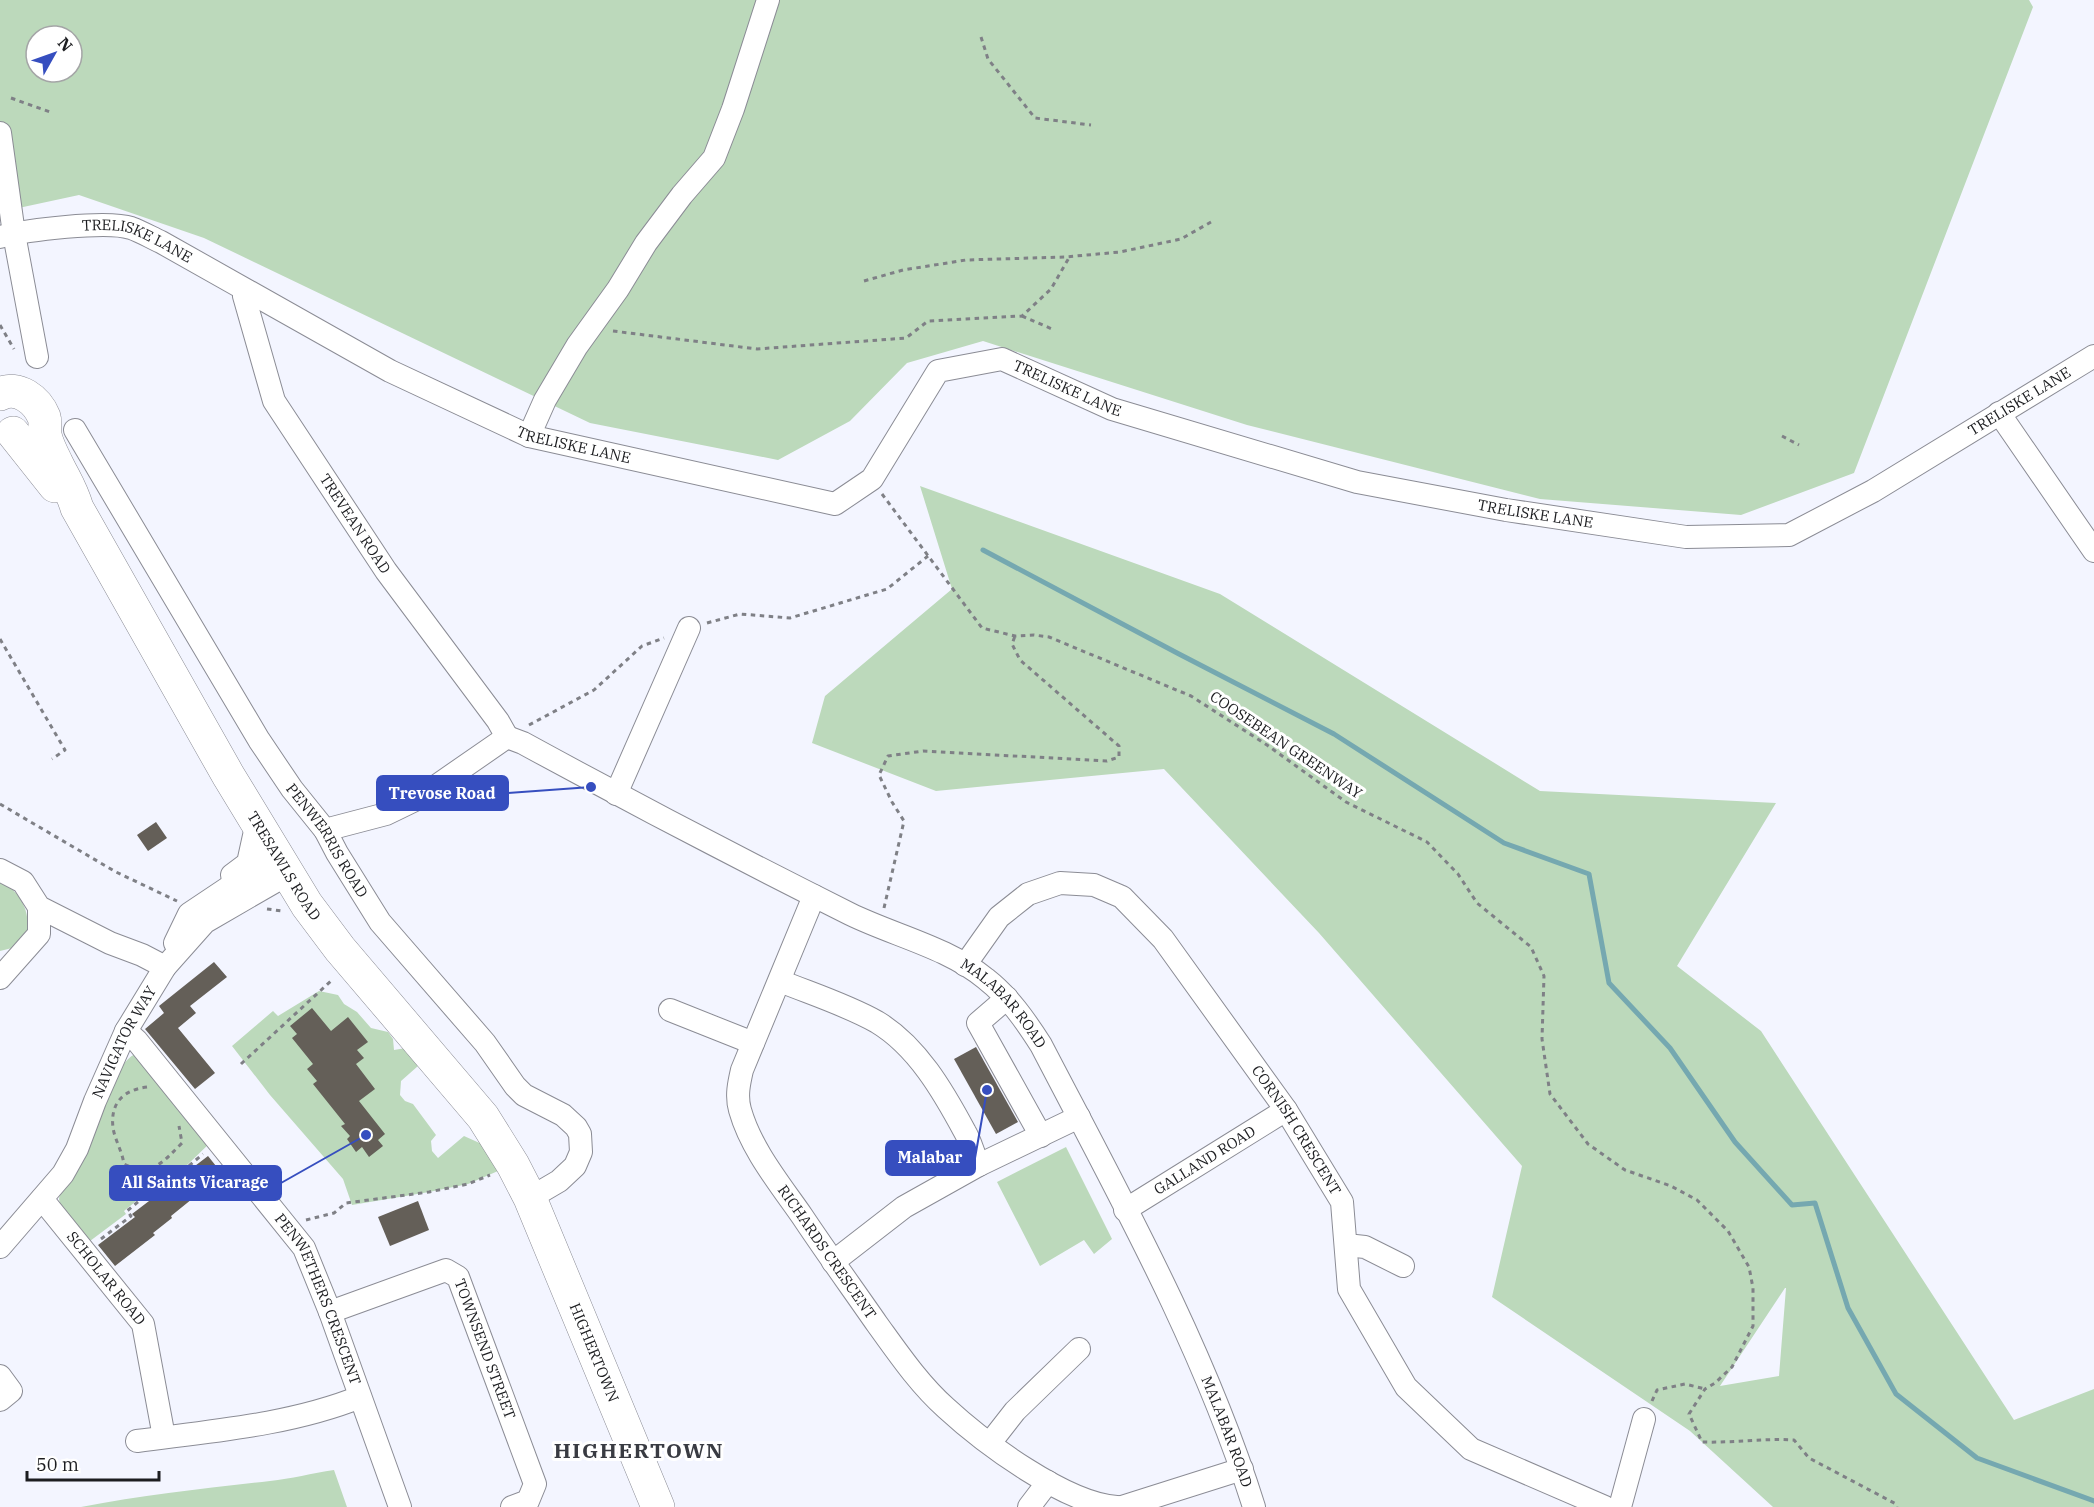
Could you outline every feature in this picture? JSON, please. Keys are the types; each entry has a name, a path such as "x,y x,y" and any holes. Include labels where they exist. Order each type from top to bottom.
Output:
{"highway":[{"path":"6,430 21,431 29,424 34,413 12,388"},
{"name":"TRESAWLS ROAD","path":"12,388 44,418 45,435 56,463 71,488 77,508 228,775 307,905 351,962 483,1117 513,1165 530,1198"},
{"name":"TRESAWLS ROAD","path":"6,430 65,498 77,508"},
{"name":"HIGHERTOWN","path":"530,1198 658,1507"}],"street":[{"path":"529,436 545,400 577,346 618,289 646,243 682,195 714,158 733,109 768,0"},
{"path":"0,133 7,236 37,357"},
{"name":"TRELISKE LANE","path":"7,236 92,225 130,227 161,242 390,371 529,436 835,504 872,479 938,371 1002,359 1112,409 1357,482 1506,510 1686,537 1789,535 1873,491 2094,356"},
{"name":"TREVEAN ROAD","path":"247,291 244,296 274,400 386,571 498,721 507,737"},
{"path":"2000,413 2094,551"},
{"name":"PENWERRIS ROAD","path":"75,430 259,740 291,789 325,830 380,922 485,1044 515,1086 524,1095 569,1120 580,1134 581,1152 575,1166 559,1180 530,1198"},
{"path":"616,794 689,628"},
{"path":"325,830 386,814 419,798 507,737"},
{"name":"MALABAR ROAD","path":"507,737 523,743 616,794 814,896 879,928 924,944 965,965 985,978 1006,998 1022,1016 1041,1045 1171,1300 1242,1469 1254,1507"},
{"path":"0,870 23,882 39,907 110,943 165,967 189,914 216,886 248,863 257,822"},
{"path":"189,914 282,865"},
{"name":"NAVIGATOR WAY","path":"0,1247 63,1174 77,1149 126,1031 165,967 181,951 197,929 282,865"},
{"name":"CORNISH CRESCENT","path":"965,965 999,918 1028,894 1060,883 1094,885 1122,897 1163,939 1286,1110 1342,1202 1349,1289 1406,1387 1471,1449 1605,1507"},
{"name":"RICHARDS CRESCENT","path":"814,896 742,1070 737,1091 740,1110 756,1148 833,1262 908,1366 944,1407 990,1443 1048,1482 1074,1497 1101,1506 1117,1507"},
{"path":"0,978 39,934 39,907"},
{"path":"780,981 858,1012 879,1023 909,1049 928,1072 954,1112 967,1135 979,1165"},
{"path":"1006,998 978,1023 1041,1136"},
{"path":"670,1010 753,1043"},
{"name":"PENWETHERS CRESCENT","path":"126,1031 137,1041 160,1085 219,1140 304,1248 330,1312 400,1507"},
{"name":"GALLAND ROAD","path":"1125,1210 1286,1110"},
{"path":"833,1262 904,1207 979,1165 1079,1117"},
{"name":"SCHOLAR ROAD","path":"42,1199 143,1324 164,1437"},
{"path":"1346,1245 1365,1247 1402,1266"},
{"name":"TOWNSEND STREET","path":"330,1312 446,1270 458,1277 535,1484 528,1501 512,1507"},
{"path":"990,1443 1015,1412 1079,1348"},
{"path":"0,1376 11,1391 0,1400"},
{"path":"137,1441 274,1421 328,1410 360,1397"},
{"path":"1620,1507 1644,1419"},
{"path":"1122,1507 1242,1469"},
{"path":"1029,1507 1048,1482"}],"path":[{"path":"981,37 988,59 1035,118 1091,125"},
{"path":"11,98 50,112"},
{"path":"864,281 903,270 966,260 1120,252 1181,239 1211,222"},
{"path":"1022,316 1051,289 1070,256"},
{"path":"590,328 757,349 906,338 928,321 1022,316 1052,329"},
{"path":"1782,436 1799,445"},
{"name":"COOSEBEAN GREENWAY","path":"872,479 982,628 1015,636 1049,637 1191,696 1267,745 1346,802 1427,842 1458,874 1477,903 1531,947 1544,976 1542,1039 1550,1094 1588,1144 1625,1170 1671,1186 1697,1200 1728,1231 1749,1267 1753,1288 1753,1326 1732,1366 1715,1383 1705,1389 1689,1414 1702,1442 1731,1443 1768,1438 1794,1440 1809,1458 1896,1504 1897,1507"},
{"path":"507,737 594,690 642,646 689,628 740,614 790,618 887,589 928,556"},
{"path":"879,928 904,821 879,775 888,756 923,751 1107,761 1119,757 1119,746 1020,660 1012,644 1015,636"},
{"path":"0,639 65,750 52,759"},
{"path":"0,804 116,872 175,900 217,915"},
{"path":"241,1064 351,962"},
{"path":"146,1087 160,1085 163,1084 146,1087 135,1089 124,1095 117,1103 114,1128 124,1164 140,1171 153,1188"},
{"path":"140,1171 159,1164 182,1143 178,1121"},
{"path":"85,1251 131,1216 127,1211 153,1188 175,1171 178,1175 219,1140"},
{"path":"288,1227 334,1213 346,1203 429,1192 468,1184 513,1165"},
{"path":"1644,1419 1657,1390 1685,1384 1705,1389"}],"green space":[{"path":"0,0 2029,0 2033,7 1854,473 1741,515 1540,499 1247,425 983,341 907,363 850,421 778,460 590,423 204,238 79,195 0,212"},
{"path":"920,486 1220,594 1540,791 1776,803 1677,966 1761,1031 2014,1420 2094,1389 2094,1507 1773,1507 1690,1431 1492,1297 1522,1166 1319,933 1164,769 936,791 812,743 825,696 952,589","holes":["1786,1288 1779,1376 1720,1386"]},
{"path":"0,881 13,890 22,901 28,929 12,948 0,951"},
{"path":"319,991 338,995 344,1004 357,1012 371,1028 388,1032 393,1039 394,1050 406,1048 418,1066 401,1081 400,1095 405,1101 413,1104 436,1135 431,1141 432,1151 438,1158 464,1136 484,1145 498,1171 468,1184 352,1205 343,1179 270,1095 232,1046 273,1011 278,1016"},
{"path":"135,1054 213,1140 180,1172 175,1169 124,1211 126,1214 86,1244 60,1204 60,1193 89,1145 120,1069"},
{"path":"1066,1147 1112,1239 1094,1254 1084,1240 1040,1266 997,1182"},
{"path":"334,1470 347,1507 81,1507 152,1495 278,1480"}],"building":[{"path":"156,822 167,838 148,851 137,835"},
{"path":"214,962 227,977 190,1006 196,1013 178,1028 215,1073 195,1089 145,1029 164,1013 159,1006"},
{"path":"312,1008 331,1031 348,1017 368,1042 357,1050 364,1058 356,1064 375,1089 359,1101 385,1134 378,1140 383,1146 369,1157 362,1147 356,1152 347,1139 350,1136 341,1126 345,1124 313,1084 317,1081 307,1069 313,1064 292,1038 297,1034 290,1026"},
{"path":"976,1047 1018,1122 996,1134 954,1059"},
{"path":"208,1156 224,1176 194,1201 192,1199 171,1216 172,1218 153,1233 155,1235 115,1266 98,1245 135,1217 132,1214"},
{"path":"418,1201 429,1230 390,1246 378,1217"}],"waterway":[{"path":"983,550 1334,734 1504,843 1589,874 1609,983 1670,1048 1735,1142 1792,1205 1815,1203 1848,1308 1896,1394 1977,1458 2094,1501"}],"place":[{"name":"Trevose Road","path":"591,787"},
{"name":"Malabar","path":"987,1090"},
{"name":"All Saints Vicarage","path":"366,1135"}],"district":[{"name":"HIGHERTOWN","path":"639,1451"}]}
